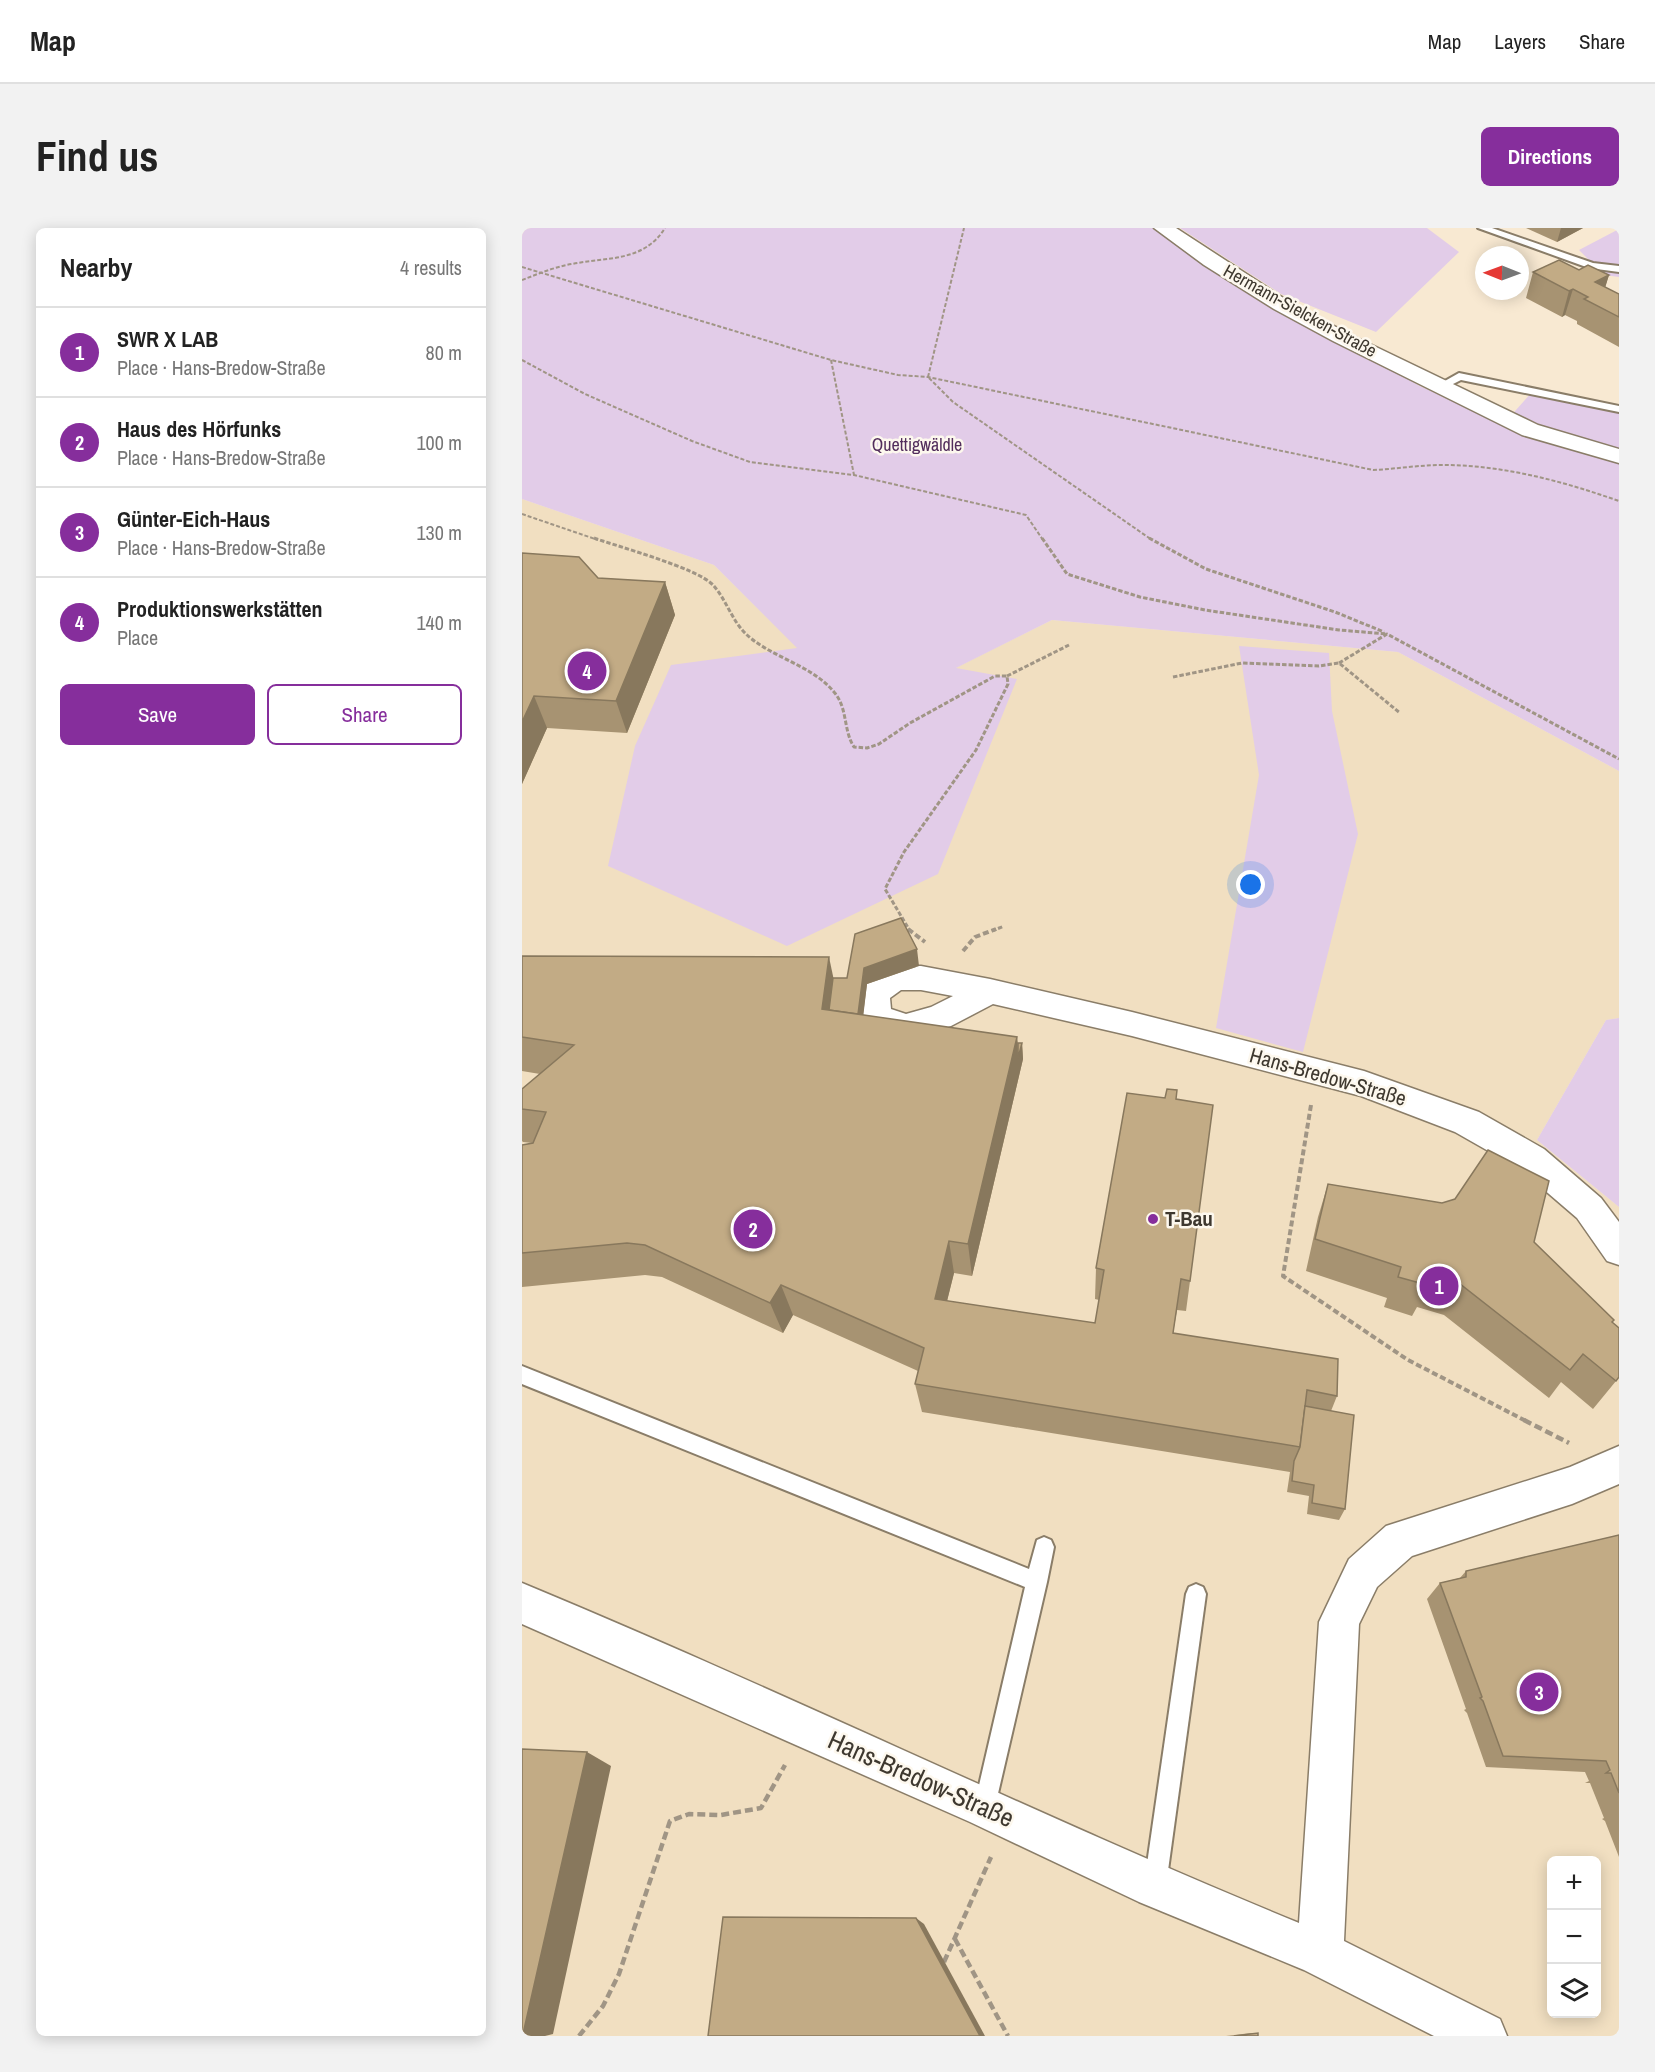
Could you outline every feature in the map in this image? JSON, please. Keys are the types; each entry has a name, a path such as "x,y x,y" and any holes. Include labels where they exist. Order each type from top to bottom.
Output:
{"street":[{"name":"Hermann-Sielcken-Straße","path":"1163,228 1281,305 1441,386 1530,430 1619,456"},
{"name":"Hans-Bredow-Straße","path":"990,991 1364,1084 1467,1122 1532,1159 1589,1208 1619,1250"},
{"path":"1320,1954 1339,1622 1363,1573 1400,1540 1572,1485 1618,1467"},
{"name":"Hans-Bredow-Straße","path":"522,1603 997,1812 1155,1886 1320,1954 1483,2036"}],"lane":[{"path":"1483,228 1592,266 1619,269"},
{"path":"1441,386 1459,376 1613,408 1619,399"},
{"path":"522,1375 1037,1582"},
{"path":"997,1812 1044,1547"},
{"path":"1155,1886 1196,1594"}],"path":[{"path":"522,280 570,264 611,260 632,254 654,244 665,228"},
{"path":"928,377 964,228"},
{"path":"522,267 831,360 898,375 928,377 1373,470 1443,465 1522,472 1589,490 1619,501"},
{"path":"522,360 585,394 692,441 750,462 854,475 1026,515 1067,574 1140,597 1205,610 1340,630 1388,634"},
{"path":"831,360 854,475"},
{"path":"928,377 953,402 1155,543 1206,569 1335,612 1388,634 1619,759"},
{"path":"522,514 692,572 712,584 746,634 771,651 794,661 834,691 845,710 850,741 854,747 867,748 879,744 910,723 995,676 1007,676 1069,645"},
{"path":"1173,677 1242,663 1319,666 1339,663 1388,634"},
{"path":"1339,663 1400,713"},
{"path":"930,946 908,929 885,889 893,869 975,750 1008,684 1007,676"},
{"path":"955,954 963,952 975,937 1004,926"},
{"path":"1316,1071 1283,1276 1408,1360 1618,1467"},
{"path":"579,2036 609,1997 634,1930 659,1846 670,1821 689,1814 721,1815 761,1809 806,1728"},
{"path":"944,1962 955,1938 997,1812"},
{"path":"955,1938 1008,2036"}],"shaded area":[{"path":"522,499 714,565 798,648 955,668 1052,620 1398,652 1619,771 1619,1018 1606,1020 1537,1140 1619,1207 1619,2036 522,2036"}],"green space":[{"name":"Quettigwäldle","path":"522,228 1163,228 1281,305 1418,385 1484,416 1508,419 1533,391 1619,409 1619,771 1398,652 1052,620 956,668 1017,679 938,874 787,946 608,866 635,746 671,665 797,648 714,565 522,499"},
{"path":"1180,228 1427,228 1459,252 1376,332 1281,294"},
{"path":"1619,229 1619,277 1604,275 1579,250"},
{"path":"1239,646 1329,653 1332,711 1358,834 1303,1052 1216,1028 1259,775"},
{"path":"1619,1018 1619,1207 1537,1140 1606,1020"}],"building":[{"path":"1559,260 1579,270 1588,265 1609,275 1595,282 1619,294 1619,317 1584,299 1588,297 1573,289 1569,291 1533,272"},
{"path":"522,553 579,557 598,578 665,582 616,701 534,696 522,722"},
{"path":"901,918 917,949 864,968 858,1014 829,1010 833,978 847,978 855,934"},
{"path":"522,956 829,957 822,1009 1017,1037 968,1244 949,1241 935,1299 1095,1323 1104,1270 1096,1268 1127,1093 1165,1098 1167,1089 1177,1090 1176,1099 1213,1105 1190,1281 1181,1279 1173,1333 1338,1359 1337,1396 1307,1390 1300,1447 915,1384 924,1348 781,1285 770,1303 645,1245 627,1243 522,1253 522,1145 533,1143 546,1112 522,1109 522,1089 574,1045 522,1037"},
{"path":"1018,1043 1022,1043 1018,1058"},
{"path":"1488,1150 1549,1181 1534,1242 1614,1320 1612,1322 1619,1328 1619,1377 1616,1381 1583,1354 1570,1370 1460,1284 1430,1275 1427,1285 1398,1277 1401,1267 1315,1239 1328,1184 1442,1203 1455,1199"},
{"path":"1305,1406 1354,1415 1345,1509 1312,1503 1314,1485 1292,1481 1294,1461 1300,1447"},
{"path":"1619,1535 1619,1793 1611,1773 1606,1773 1610,1770 1606,1761 1503,1756 1440,1583 1466,1577 1466,1571"},
{"path":"522,1749 587,1752 522,2035"},
{"path":"723,1917 916,1918 980,2036 708,2036"},
{"path":"1258,2033 1258,2036 1234,2036"}],"place":[{"name":"Produktionswerkstätten","path":"587,671"},
{"name":"T-Bau","path":"1153,1219"},
{"name":"Haus des Hörfunks","path":"753,1229"},
{"name":"SWR X LAB","path":"1439,1286"},
{"name":"Günter-Eich-Haus","path":"1539,1692"}]}
